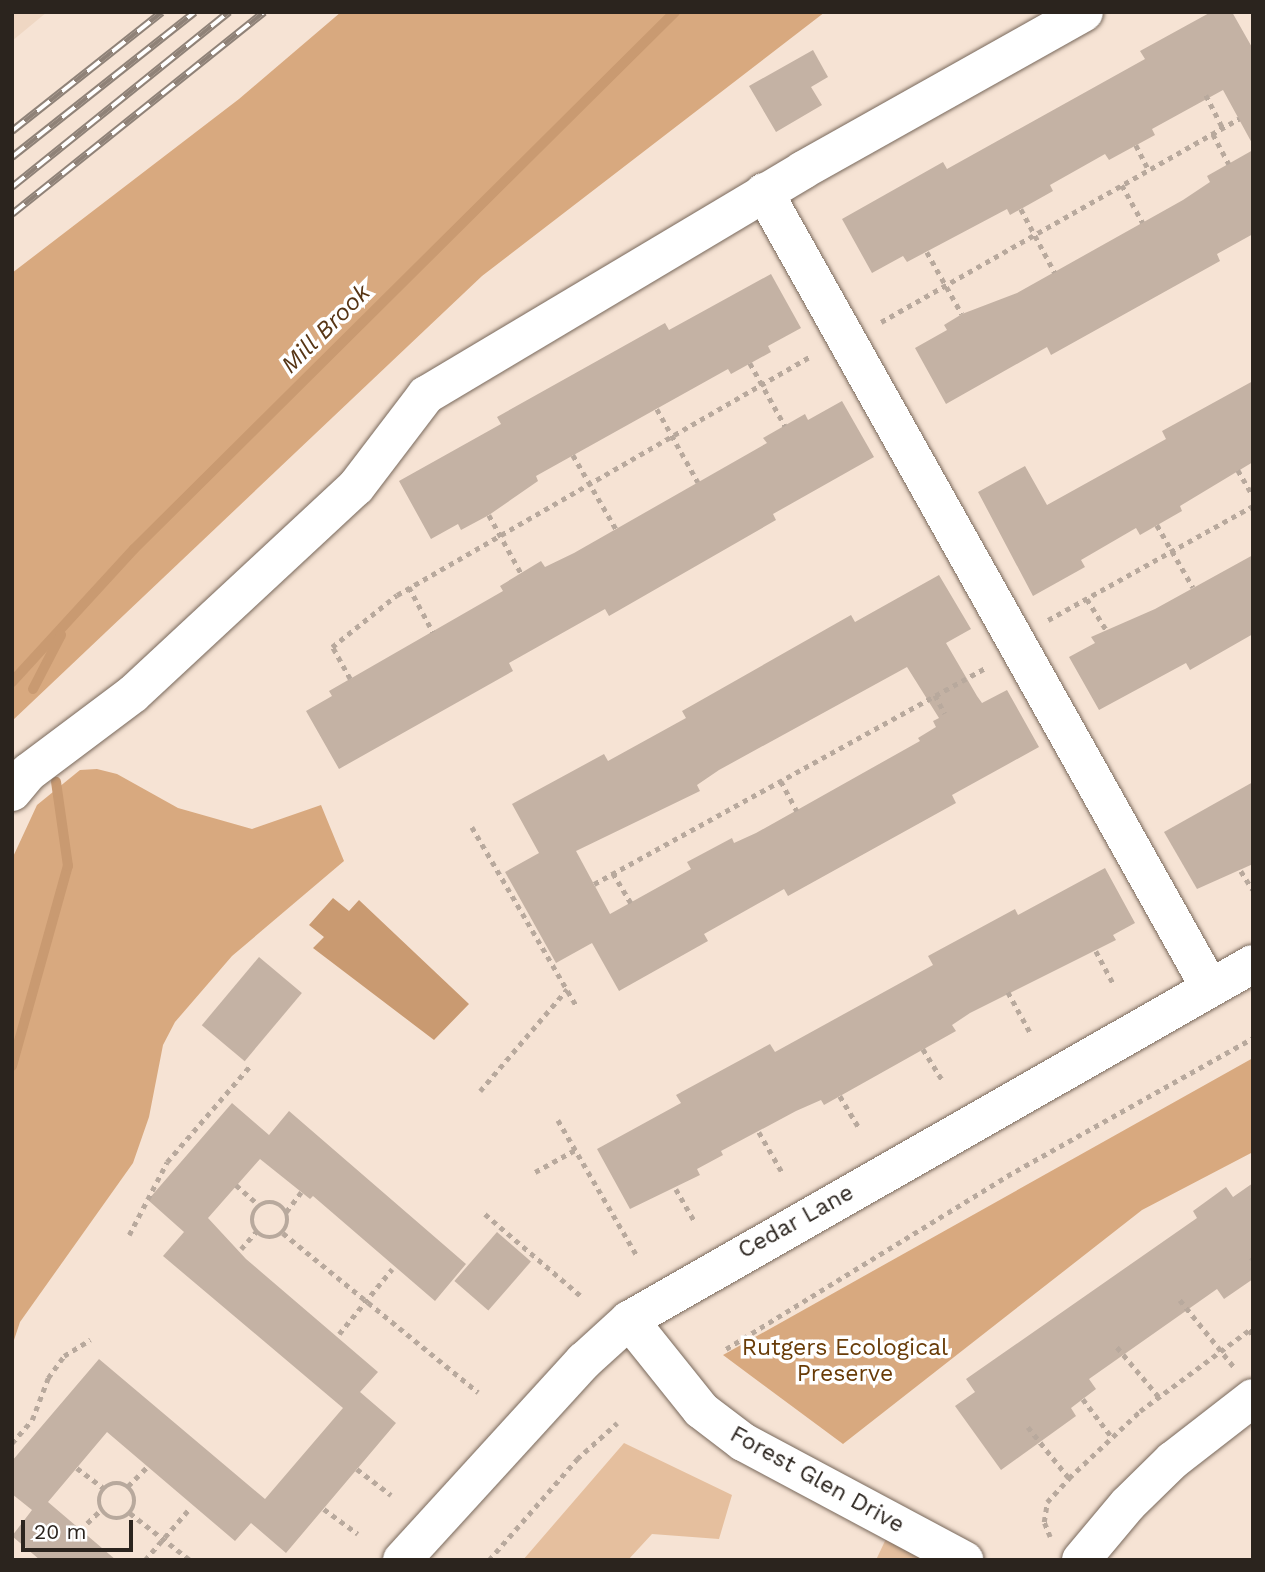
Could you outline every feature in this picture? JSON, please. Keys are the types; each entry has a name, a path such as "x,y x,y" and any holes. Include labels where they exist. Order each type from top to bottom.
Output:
{"street":[{"path":"12,792 29,772 132,694 356,487 426,396 764,192 1084,12"},
{"path":"764,192 1210,988"},
{"name":"Cedar Lane","path":"402,1560 584,1361 629,1320 1253,964"},
{"name":"Forest Glen Drive","path":"629,1320 701,1410 743,1442 964,1560"},
{"path":"1068,1552 1128,1504 1173,1460 1253,1398"}],"path":[{"path":"1206,95 1223,128"},
{"path":"868,330 1239,119"},
{"path":"1213,134 1229,164"},
{"path":"1136,145 1149,170"},
{"path":"1122,185 1143,223"},
{"path":"1021,209 1055,273"},
{"path":"927,252 962,314"},
{"path":"350,679 332,647 409,587 821,350"},
{"path":"750,363 785,426"},
{"path":"657,408 698,482"},
{"path":"573,455 616,529"},
{"path":"1238,470 1253,496"},
{"path":"1044,622 1253,506"},
{"path":"489,515 521,573"},
{"path":"1157,525 1194,587"},
{"path":"409,587 433,632"},
{"path":"1087,599 1106,629"},
{"path":"594,884 997,661"},
{"path":"935,695 945,714"},
{"path":"781,780 797,811"},
{"path":"472,827 577,1007"},
{"path":"1241,871 1253,890"},
{"path":"613,873 631,904"},
{"path":"1096,951 1114,985"},
{"path":"480,1091 567,989"},
{"path":"1008,992 1030,1032"},
{"path":"726,1349 1007,1176 1253,1038"},
{"path":"923,1049 943,1081"},
{"path":"129,1235 167,1163 250,1066"},
{"path":"840,1096 859,1128"},
{"path":"558,1121 637,1256"},
{"path":"759,1132 782,1172"},
{"path":"535,1172 575,1150"},
{"path":"236,1185 260,1206"},
{"path":"676,1189 695,1222"},
{"path":"283,1233 286,1212 301,1192"},
{"path":"256,1233 252,1218 260,1206 274,1203 286,1212"},
{"path":"485,1214 581,1296"},
{"path":"256,1233 270,1239 283,1233"},
{"path":"241,1250 256,1233"},
{"path":"283,1233 478,1392"},
{"path":"339,1334 392,1269"},
{"path":"1180,1300 1221,1349"},
{"path":"1068,1552 1044,1522 1047,1502 1111,1436 1158,1396 1251,1328 1253,1335"},
{"path":"12,1443 32,1420 48,1378 64,1356 90,1340"},
{"path":"1117,1347 1158,1396"},
{"path":"1083,1399 1111,1436"},
{"path":"489,1560 577,1460 617,1423"},
{"path":"1028,1427 1069,1478"},
{"path":"128,1486 148,1466"},
{"path":"77,1468 105,1489"},
{"path":"357,1469 391,1495"},
{"path":"114,1483 128,1486 135,1499 130,1513 117,1519 102,1509 99,1498 105,1489 114,1483"},
{"path":"145,1560 190,1508"},
{"path":"80,1530 102,1509"},
{"path":"324,1509 358,1534"},
{"path":"130,1513 190,1560"}],"shaded area":[{"path":"12,12 47,12 12,41"},
{"path":"333,898 349,911 359,900 469,1004 434,1040 313,948 324,937 309,925"},
{"path":"624,1443 732,1495 719,1539 652,1534 628,1560 523,1560"},
{"path":"893,1524 964,1560 876,1560"}],"green space":[{"path":"341,12 825,12 482,276 12,721 12,273 239,99"},
{"path":"97,769 117,774 178,808 252,829 321,805 344,861 232,956 175,1022 163,1045 149,1117 133,1163 20,1322 12,1346 12,859 37,805 80,770"},
{"name":"Rutgers Ecological Preserve","path":"1253,1058 1253,1152 1142,1210 843,1444 723,1355"}],"building":[{"path":"1211,12 1232,12 1253,49 1253,145 1223,90 1152,129 1155,135 1109,160 1105,154 1050,185 1053,191 1010,215 1007,209 907,262 903,256 872,273 842,219 943,162 947,169 1145,59 1140,51"},
{"path":"813,50 828,77 811,87 822,105 776,132 749,86"},
{"path":"1253,150 1253,234 1217,254 1220,261 1051,355 1047,347 946,404 915,348 947,330 944,325 962,314 1017,293 1183,200 1210,182 1207,176"},
{"path":"771,274 801,328 768,346 771,352 731,374 728,369 536,476 538,481 489,515 461,530 458,524 431,539 399,481 501,424 497,417 665,323 669,330"},
{"path":"1253,381 1253,462 1180,506 1182,511 1140,535 1136,528 1081,560 1085,567 1033,596 978,492 1025,466 1047,505 1166,439 1162,431"},
{"path":"842,401 874,457 773,514 776,520 609,616 605,609 509,663 513,671 339,769 306,711 332,696 329,691 503,591 500,586 541,561 545,567 574,553 767,443 763,438 805,414 808,420"},
{"path":"1253,555 1253,634 1190,670 1186,663 1099,710 1069,657 1095,643 1091,637 1155,609"},
{"path":"939,575 971,629 946,643 982,703 1007,690 1039,747 952,795 956,803 788,896 784,889 704,934 708,941 619,991 592,943 556,963 505,872 539,853 512,804 604,754 608,761 686,718 682,711 851,615 855,622","holes":["907,667 939,718 933,721 936,727 918,738 920,741 756,833 734,843 732,838 687,862 691,869 610,914 576,851 700,791 697,785 719,770"]},
{"path":"1253,782 1253,864 1197,889 1164,832"},
{"path":"1105,868 1135,923 1113,935 1116,940 970,1013 952,1025 956,1031 824,1105 821,1100 796,1111 721,1151 723,1155 697,1169 700,1175 630,1209 597,1149 681,1103 676,1095 770,1044 775,1052 933,965 928,956 1015,909 1018,915"},
{"path":"259,957 302,993 245,1061 202,1025"},
{"path":"232,1103 269,1135 289,1111 466,1264 435,1301 313,1196 310,1199 260,1159 208,1218 246,1259 378,1372 360,1392 396,1423 286,1553 251,1523 235,1541 107,1432 48,1502 116,1560 40,1560 12,1536 32,1510 12,1494 12,1461 99,1359 265,1499 343,1408 163,1256 184,1232 148,1200"},
{"path":"1253,1183 1253,1279 1224,1299 1217,1289 1089,1379 1096,1389 1071,1408 1076,1416 1001,1470 955,1406 975,1392 966,1379 1197,1218 1193,1211 1226,1187 1233,1197"},
{"path":"497,1232 531,1262 488,1311 454,1281"}],"waterway":[{"name":"Mill Brook","path":"12,682 134,549 675,12"},
{"path":"33,689 61,635"},
{"path":"12,1066 68,866 56,782"}],"railway":[{"path":"12,131 162,12"},
{"path":"12,157 195,12"},
{"path":"12,187 229,12"},
{"path":"12,214 264,12"}]}
